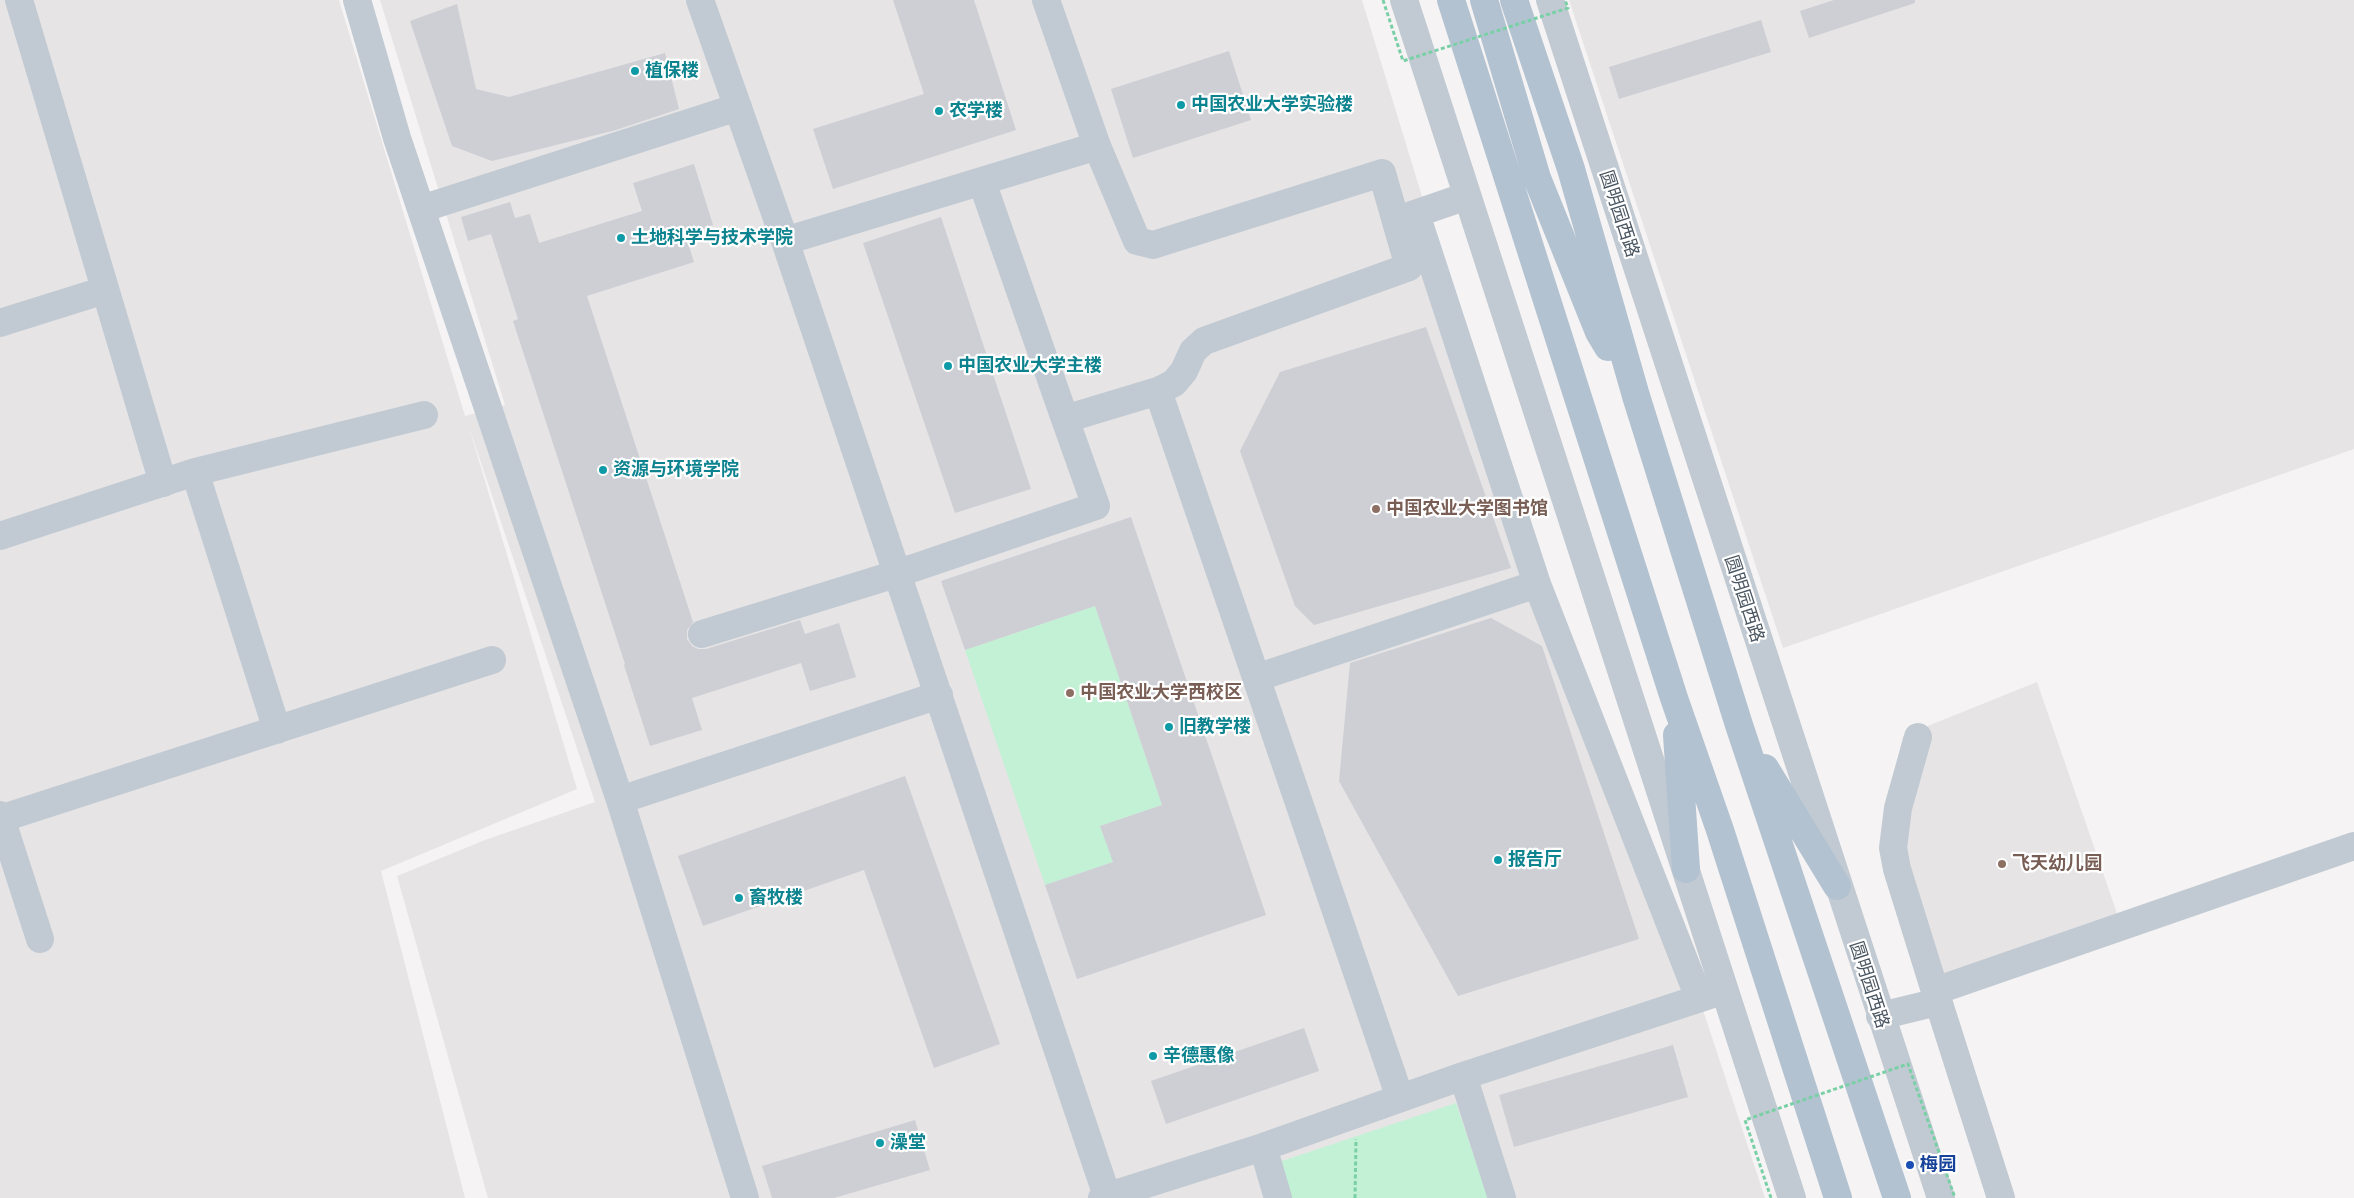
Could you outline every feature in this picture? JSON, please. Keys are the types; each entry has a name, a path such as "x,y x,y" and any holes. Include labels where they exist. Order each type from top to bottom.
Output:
{"main road":[{"path":"1451,0 1674,698 1720,830 1838,1198"},
{"name":"圆明园西路","path":"1484,0 1537,178 1599,332 1636,396"},
{"name":"圆明园西路","path":"1514,0 1571,169 1636,396 1739,725 1897,1198"},
{"path":"1674,698 1686,868"},
{"path":"1739,725 1837,886"}],"street":[{"path":"19,0 164,483"},
{"path":"357,0 397,138 620,800 746,1198"},
{"path":"700,0 785,241 896,574 939,694 1104,1197 1263,1147 1463,1076 1724,990"},
{"path":"1046,0 1097,146 1137,241 1153,245 1382,173 1406,217 1537,584 1699,998"},
{"path":"1404,0 1792,1198"},
{"name":"圆明园西路","path":"1550,0 1940,1198"},
{"path":"421,209 738,108"},
{"path":"785,241 1097,146"},
{"path":"702,634 896,574 1096,506 982,182"},
{"path":"1406,217 1467,196"},
{"path":"1065,419 1158,390 1174,383 1184,371 1193,351 1204,341 1410,267 1406,217"},
{"path":"0,323 106,290"},
{"path":"1158,390 1400,1098"},
{"path":"0,536 196,472 424,415"},
{"path":"196,472 277,730"},
{"path":"1256,678 1537,584"},
{"path":"40,939 0,818 492,660"},
{"path":"620,800 939,694"},
{"path":"1918,737 1898,808 1893,848 1897,869 2001,1198"},
{"path":"1880,1016 2354,846"},
{"path":"1463,1076 1502,1198"},
{"path":"1263,1147 1278,1198"}],"path":[{"path":"1383,0 1402,60 1568,8 1565,0"},
{"path":"1771,1198 1745,1120 1908,1064 1955,1198"},
{"path":"1355,1198 1356,1114"}],"shaded area":[{"name":"中国农业大学西校区","path":"0,0 339,0 465,416 505,405 380,0 1362,0 1540,583 1699,998 1765,1198 488,1198 397,876 485,840 595,802 468,424 577,789 381,871 465,1198 0,1198"},
{"path":"1569,0 2354,0 2354,449 1783,648"},
{"name":"飞天幼儿园","path":"2037,682 2120,922 1936,979 1887,806 1903,736"}],"green space":[{"path":"1095,606 1162,805 1100,826 1113,862 1045,885 965,650"},
{"path":"1456,1103 1488,1198 1287,1198 1276,1163"}],"building":[{"name":"农学楼","path":"893,0 974,0 1016,130 833,189 813,129 924,94"},
{"path":"1834,0 1915,0 1915,3 1809,38 1800,11"},
{"name":"植保楼","path":"457,4 476,89 509,97 665,53 679,109 616,130 492,161 452,146 410,21"},
{"path":"1761,20 1771,52 1619,99 1609,67"},
{"name":"中国农业大学实验楼","path":"1229,51 1251,120 1133,158 1111,89"},
{"path":"694,164 713,225 685,234 694,262 587,296 693,622 687,630 687,639 692,646 698,649 706,649 800,620 805,634 839,623 856,677 810,691 801,663 692,698 702,730 650,746 513,321 518,319 491,234 468,241 461,217 510,202 515,218 530,214 539,243 642,211 633,183"},
{"name":"中国农业大学主楼","path":"941,217 1031,489 955,513 863,243"},
{"name":"中国农业大学图书馆","path":"1426,327 1511,568 1314,625 1295,606 1240,451 1280,372"},
{"name":"旧教学楼","path":"1131,517 1266,915 1077,979 1045,885 1113,862 1100,826 1162,805 1095,606 965,650 941,581"},
{"name":"报告厅","path":"1491,618 1542,646 1639,939 1458,996 1339,781 1350,663"},
{"name":"畜牧楼","path":"905,776 1000,1044 934,1068 864,870 703,926 678,856"},
{"path":"1304,1028 1319,1071 1166,1124 1151,1081"},
{"path":"1673,1045 1688,1097 1514,1147 1499,1095"},
{"name":"澡堂","path":"915,1120 930,1170 834,1198 772,1198 762,1166"}],"place":[{"name":"植保楼","path":"635,71"},
{"name":"中国农业大学实验楼","path":"1181,105"},
{"name":"农学楼","path":"939,111"},
{"name":"土地科学与技术学院","path":"621,238"},
{"name":"中国农业大学主楼","path":"948,366"},
{"name":"资源与环境学院","path":"603,470"},
{"name":"中国农业大学图书馆","path":"1376,509"},
{"name":"中国农业大学西校区","path":"1070,693"},
{"name":"旧教学楼","path":"1169,727"},
{"name":"报告厅","path":"1498,860"},
{"name":"飞天幼儿园","path":"2002,864"},
{"name":"畜牧楼","path":"739,898"},
{"name":"辛德惠像","path":"1153,1056"},
{"name":"澡堂","path":"880,1143"},
{"name":"梅园","path":"1910,1165"}]}
